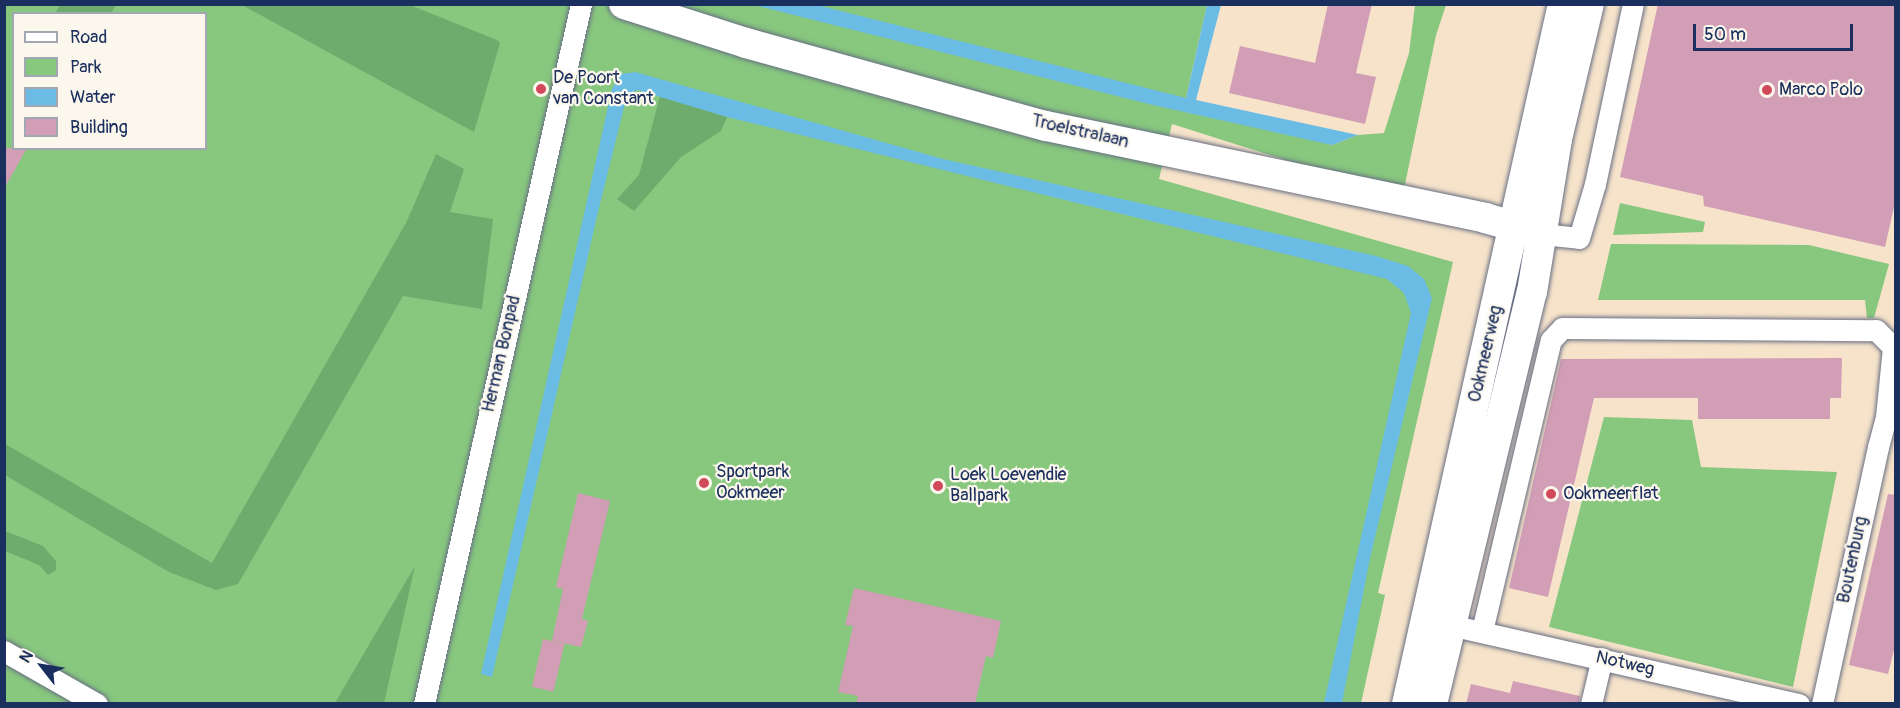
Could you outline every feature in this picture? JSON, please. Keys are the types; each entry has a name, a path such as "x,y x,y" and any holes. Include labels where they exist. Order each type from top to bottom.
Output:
{"main road":[{"name":"Troelstralaan","path":"624,4 746,43 1046,126 1513,225 1542,234"},
{"name":"Ookmeerweg","path":"1407,704 1563,4"},
{"name":"Ookmeerweg","path":"1432,704 1542,234 1557,139 1589,4"}],"street":[{"name":"Herman Bonpad","path":"424,704 581,4"},
{"path":"1542,234 1579,238 1595,184 1633,4"},
{"name":"Boutenburg","path":"1482,631 1551,339 1562,328 1876,330 1893,347 1891,417 1822,704"},
{"name":"Notweg","path":"1450,625 1799,704"},
{"path":"4,651 98,704"},
{"path":"1591,704 1602,658"}],"green space":[{"path":"60,4 116,5 112,12 56,12"},
{"name":"Sportpark Ookmeer","path":"4,5 1207,5 1186,98 1332,145 1358,135 1384,133 1409,53 1415,5 1446,5 1436,35 1404,189 1333,175 1172,124 1159,179 1453,262 1378,593 1385,595 1361,703 5,703"},
{"path":"242,5 410,5 497,40 500,43 474,132"},
{"path":"660,96 727,117 721,131 681,157 634,211 617,199 639,175"},
{"path":"436,154 464,169 450,212 493,219 482,309 403,296 238,584 216,590 169,572 5,475 5,444 212,563 406,223"},
{"path":"1620,203 1705,222 1703,232 1613,235"},
{"path":"1611,244 1809,245 1889,264 1874,318 1867,318 1865,300 1598,300"},
{"path":"1604,417 1692,420 1701,467 1837,472 1793,687 1549,627"},
{"path":"5,531 43,546 56,561 56,570 48,575 39,565 5,551"},
{"path":"415,566 384,703 335,703 377,631"}],"water":[{"path":"754,5 817,5 1186,98 1207,5 1221,5 1196,100 1358,135 1332,145 1153,105"},
{"path":"635,72 943,159 1376,256 1408,266 1424,279 1432,298 1370,558 1342,703 1324,703 1411,313 1404,293 1387,279 727,117 637,90 627,95 597,216 492,677 481,674 612,89 621,74"}],"building":[{"path":"1328,4 1372,4 1356,73 1376,77 1365,124 1229,93 1240,46 1315,63"},
{"name":"Marco Polo","path":"1658,4 1896,4 1896,198 1885,247 1704,206 1703,196 1620,177"},
{"path":"4,148 26,150 4,189"},
{"name":"Ookmeerflat","path":"1842,358 1841,398 1830,398 1830,419 1698,419 1698,398 1594,398 1548,597 1509,588 1561,359"},
{"path":"578,493 610,501 582,619 588,621 581,647 552,641 563,589 556,587"},
{"path":"1888,494 1896,495 1896,642 1888,674 1849,665"},
{"path":"854,588 1001,621 993,658 986,656 975,704 856,704 858,696 838,692 853,626 845,625"},
{"path":"543,639 564,644 553,692 532,687"},
{"path":"1513,681 1580,696 1579,704 1466,704 1471,684 1510,693"}],"place":[{"name":"De Poort van Constant","path":"541,89"},
{"name":"Marco Polo","path":"1767,90"},
{"name":"Sportpark Ookmeer","path":"704,483"},
{"name":"Loek Loevendie Ballpark","path":"938,486"},
{"name":"Ookmeerflat","path":"1551,494"}]}
